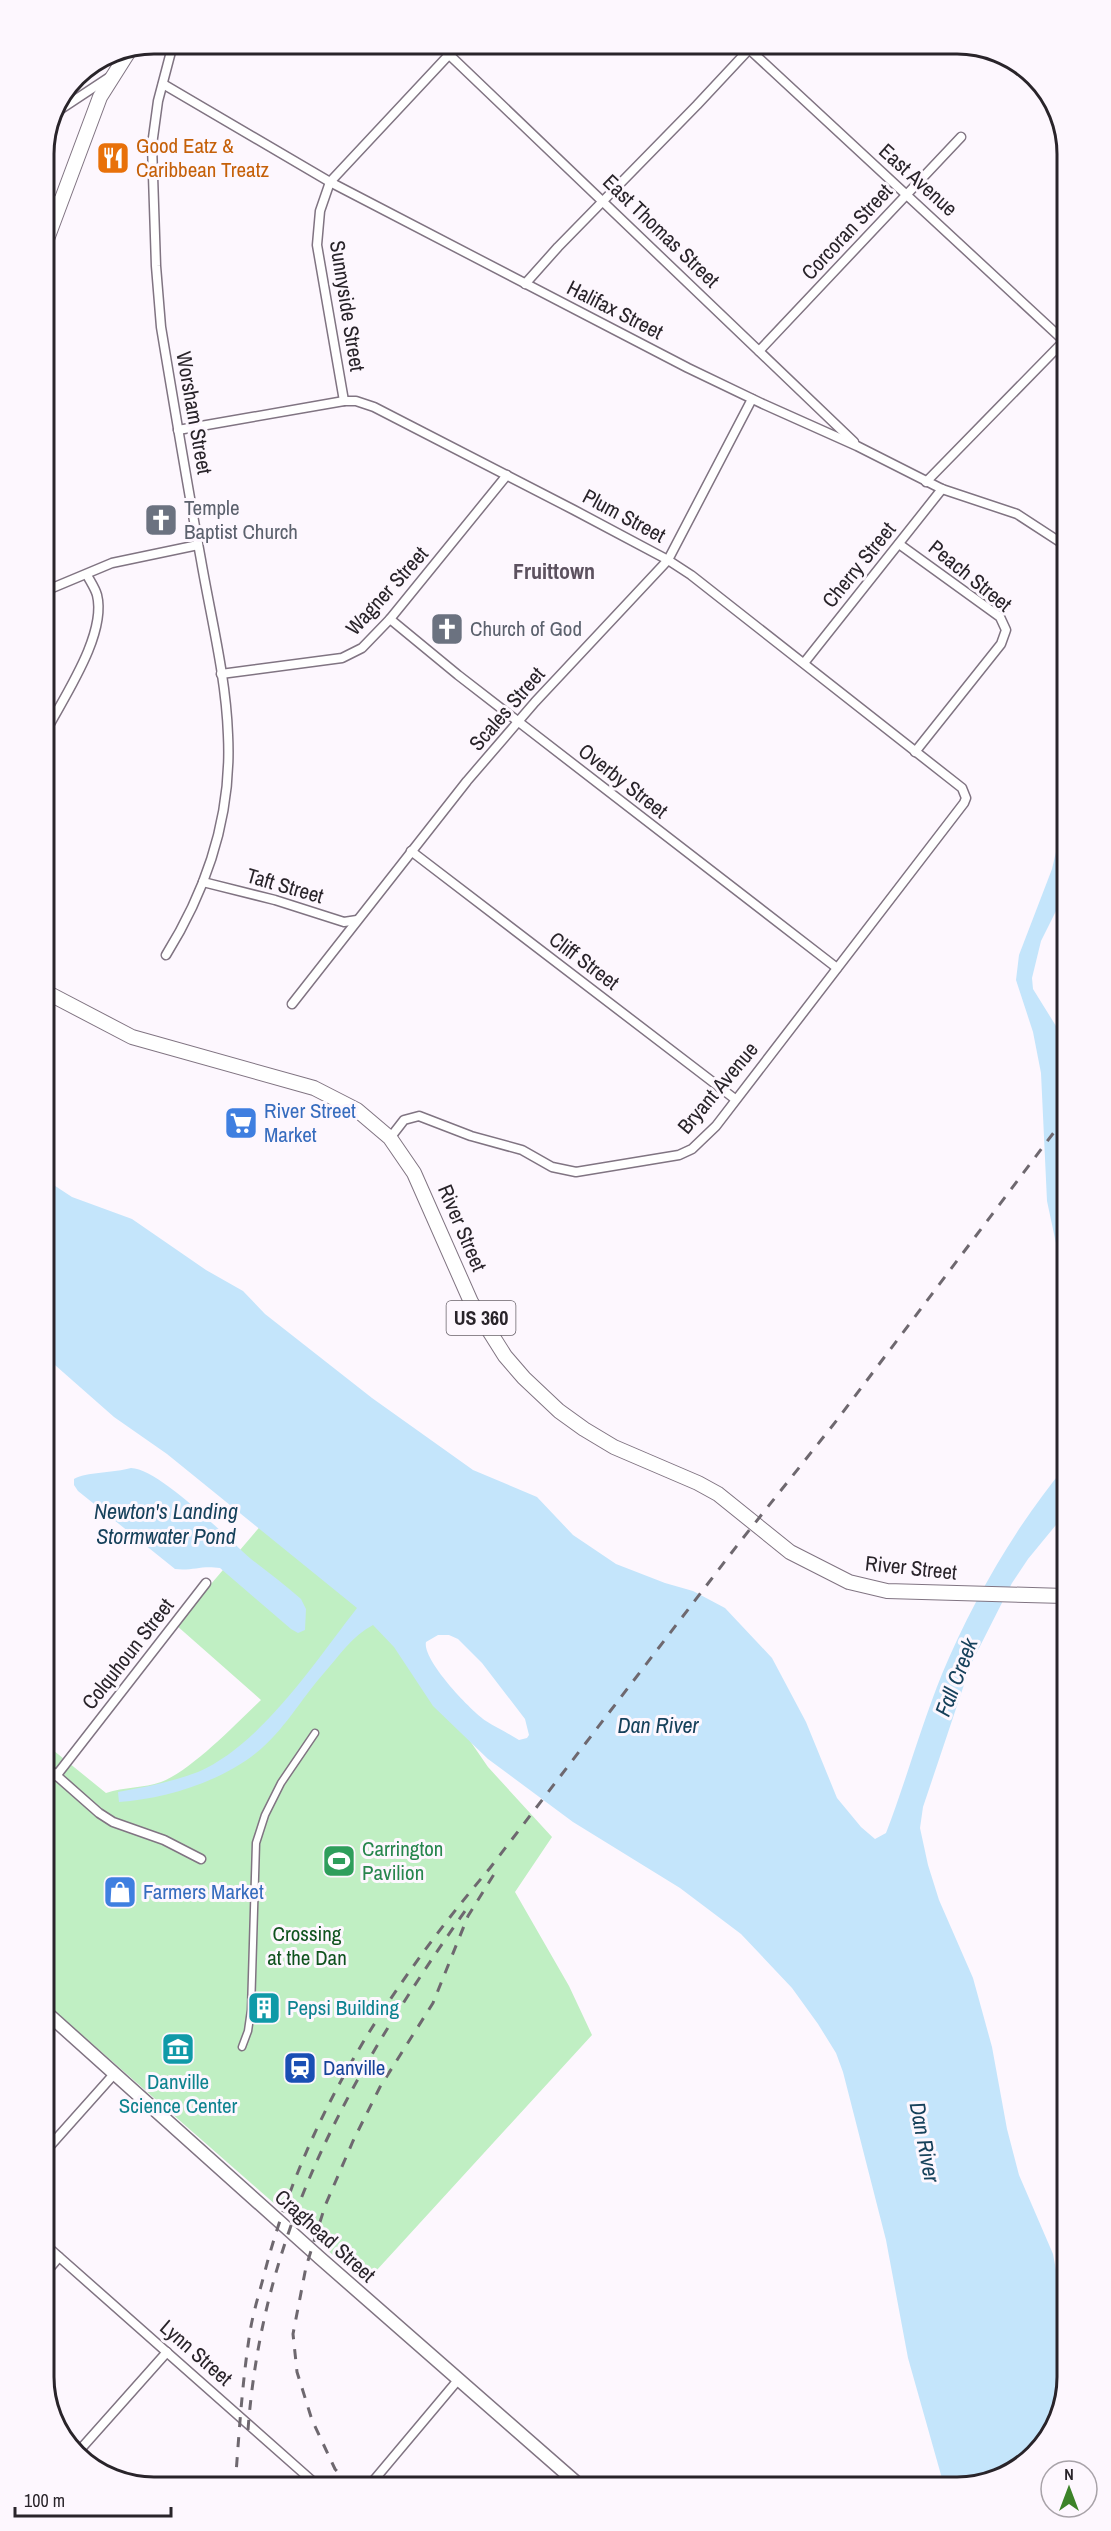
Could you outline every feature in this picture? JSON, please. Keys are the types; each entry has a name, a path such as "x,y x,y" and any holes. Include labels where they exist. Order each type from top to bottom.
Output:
{"main road":[{"path":"54,220 92,115 123,60"},
{"name":"River Street","path":"54,996 140,1040 314,1088 357,1110 390,1138 414,1173 458,1275 490,1333 524,1378 559,1411 614,1447 718,1494 790,1552 849,1582 887,1591 1057,1596"},
{"name":"Craghead Street","path":"54,2019 570,2477"}],"street":[{"name":"Worsham Street","path":"166,955 188,917 204,882 220,829 228,775 229,737 221,674 161,327 152,145 154,123 170,54"},
{"path":"330,182 449,54"},
{"name":"East Thomas Street","path":"449,54 857,446"},
{"path":"525,284 745,54"},
{"name":"East Avenue","path":"760,54 1057,336"},
{"path":"68,104 113,74"},
{"name":"Halifax Street","path":"163,84 330,182 525,284 752,399 857,446 926,482 1017,514 1057,540"},
{"name":"Corcoran Street","path":"759,351 961,137"},
{"name":"Sunnyside Street","path":"330,182 320,211 317,245 344,402"},
{"path":"54,200 60,203"},
{"path":"926,482 1057,346"},
{"name":"Scales Street","path":"292,1004 411,851 518,722 668,560 752,399"},
{"name":"Plum Street","path":"178,430 344,402 356,402 374,407 668,560 690,574 962,789 965,793 964,803 950,822"},
{"name":"Wagner Street","path":"221,674 342,658 362,648 390,619 507,475"},
{"name":"Cherry Street","path":"804,663 942,489"},
{"name":"Peach Street","path":"899,544 1000,617 1004,623 1005,636 915,752"},
{"path":"54,588 133,558 198,545"},
{"path":"54,716 85,658 98,622 98,596 87,575"},
{"name":"Overby Street","path":"390,619 518,722 837,968"},
{"name":"Bryant Avenue","path":"390,1138 404,1120 419,1116 471,1136 522,1150 552,1167 570,1171 589,1171 630,1162 667,1159 692,1149 716,1126 950,822"},
{"name":"Cliff Street","path":"411,851 735,1100"},
{"name":"Taft Street","path":"204,882 275,900 344,922 357,920"},
{"name":"Colquhoun Street","path":"56,1776 206,1583"},
{"path":"242,2047 248,2031 251,2010 256,1843 265,1815 281,1783 315,1733"},
{"path":"56,1776 113,1822 164,1840 201,1859"},
{"path":"54,2141 115,2073"},
{"name":"Lynn Street","path":"54,2252 308,2477"},
{"path":"54,2263 59,2257"},
{"path":"82,2447 167,2352"},
{"path":"377,2477 458,2380"}],"green space":[{"name":"Crossing at the Dan","path":"269,1516 426,1677 488,1767 552,1837 515,1892 569,1986 592,2035 365,2283 54,2010 54,1751 106,1793 161,1782 186,1768 213,1746 261,1700 176,1625"}],"water":[{"path":"1057,848 1057,909 1041,941 1032,978 1033,989 1057,1029 1057,1248 1047,1201 1041,1073 1033,1032 1016,980 1019,955 1052,869"},
{"name":"Dan River","path":"54,1185 72,1197 132,1219 206,1270 243,1291 265,1314 372,1398 473,1470 537,1497 573,1535 616,1564 693,1591 725,1608 772,1658 806,1722 837,1798 861,1827 875,1839 886,1833 934,1694 967,1620 1012,1540 1057,1477 1057,1524 1012,1583 971,1664 923,1807 920,1828 939,1900 973,1978 992,2047 1007,2129 1019,2175 1053,2254 1057,2275 1057,2377 1054,2403 1040,2432 1028,2448 1007,2464 989,2472 942,2477 908,2358 886,2240 843,2072 836,2053 792,1988 741,1934 680,1888 573,1822 488,1759 433,1706 394,1647 373,1625 346,1647 266,1745 242,1763 209,1780 173,1793 119,1802 118,1792 198,1772 244,1743 305,1677 357,1608 167,1454 114,1417 54,1364","holes":["438,1635 449,1635 458,1639 482,1663 525,1719 529,1735 527,1738 519,1740 486,1721 459,1696 439,1672 427,1650 426,1642"]},
{"name":"Newton's Landing Stormwater Pond","path":"131,1468 143,1471 175,1492 251,1559 301,1599 306,1609 305,1630 298,1633 291,1629 220,1568 175,1569 78,1491 74,1485 74,1479 79,1477"}],"railway":[{"path":"236,2477 247,2351 264,2275 281,2218 302,2163 353,2059 384,2009 452,1914 837,1420 1057,1128"},
{"path":"342,2477 335,2469 312,2420 297,2372 293,2334 306,2267 325,2206 353,2141 380,2087 433,2003 468,1916 496,1871"},
{"path":"248,2430 257,2356 272,2286 293,2220 319,2156 350,2093 385,2032 465,1911"}],"place":[{"name":"Good Eatz & Caribbean Treatz","path":"113,158"},
{"name":"Temple Baptist Church","path":"161,520"},
{"name":"Church of God","path":"447,629"},
{"name":"River Street Market","path":"241,1123"},
{"name":"Carrington Pavilion","path":"339,1861"},
{"name":"Farmers Market","path":"120,1892"},
{"name":"Pepsi Building","path":"264,2008"},
{"name":"Danville Science Center","path":"178,2049"},
{"name":"Danville","path":"300,2068"}],"district":[{"name":"Fruittown","path":"554,571"}],"water label":[{"name":"Fall Creek","path":"956,1677"}]}
